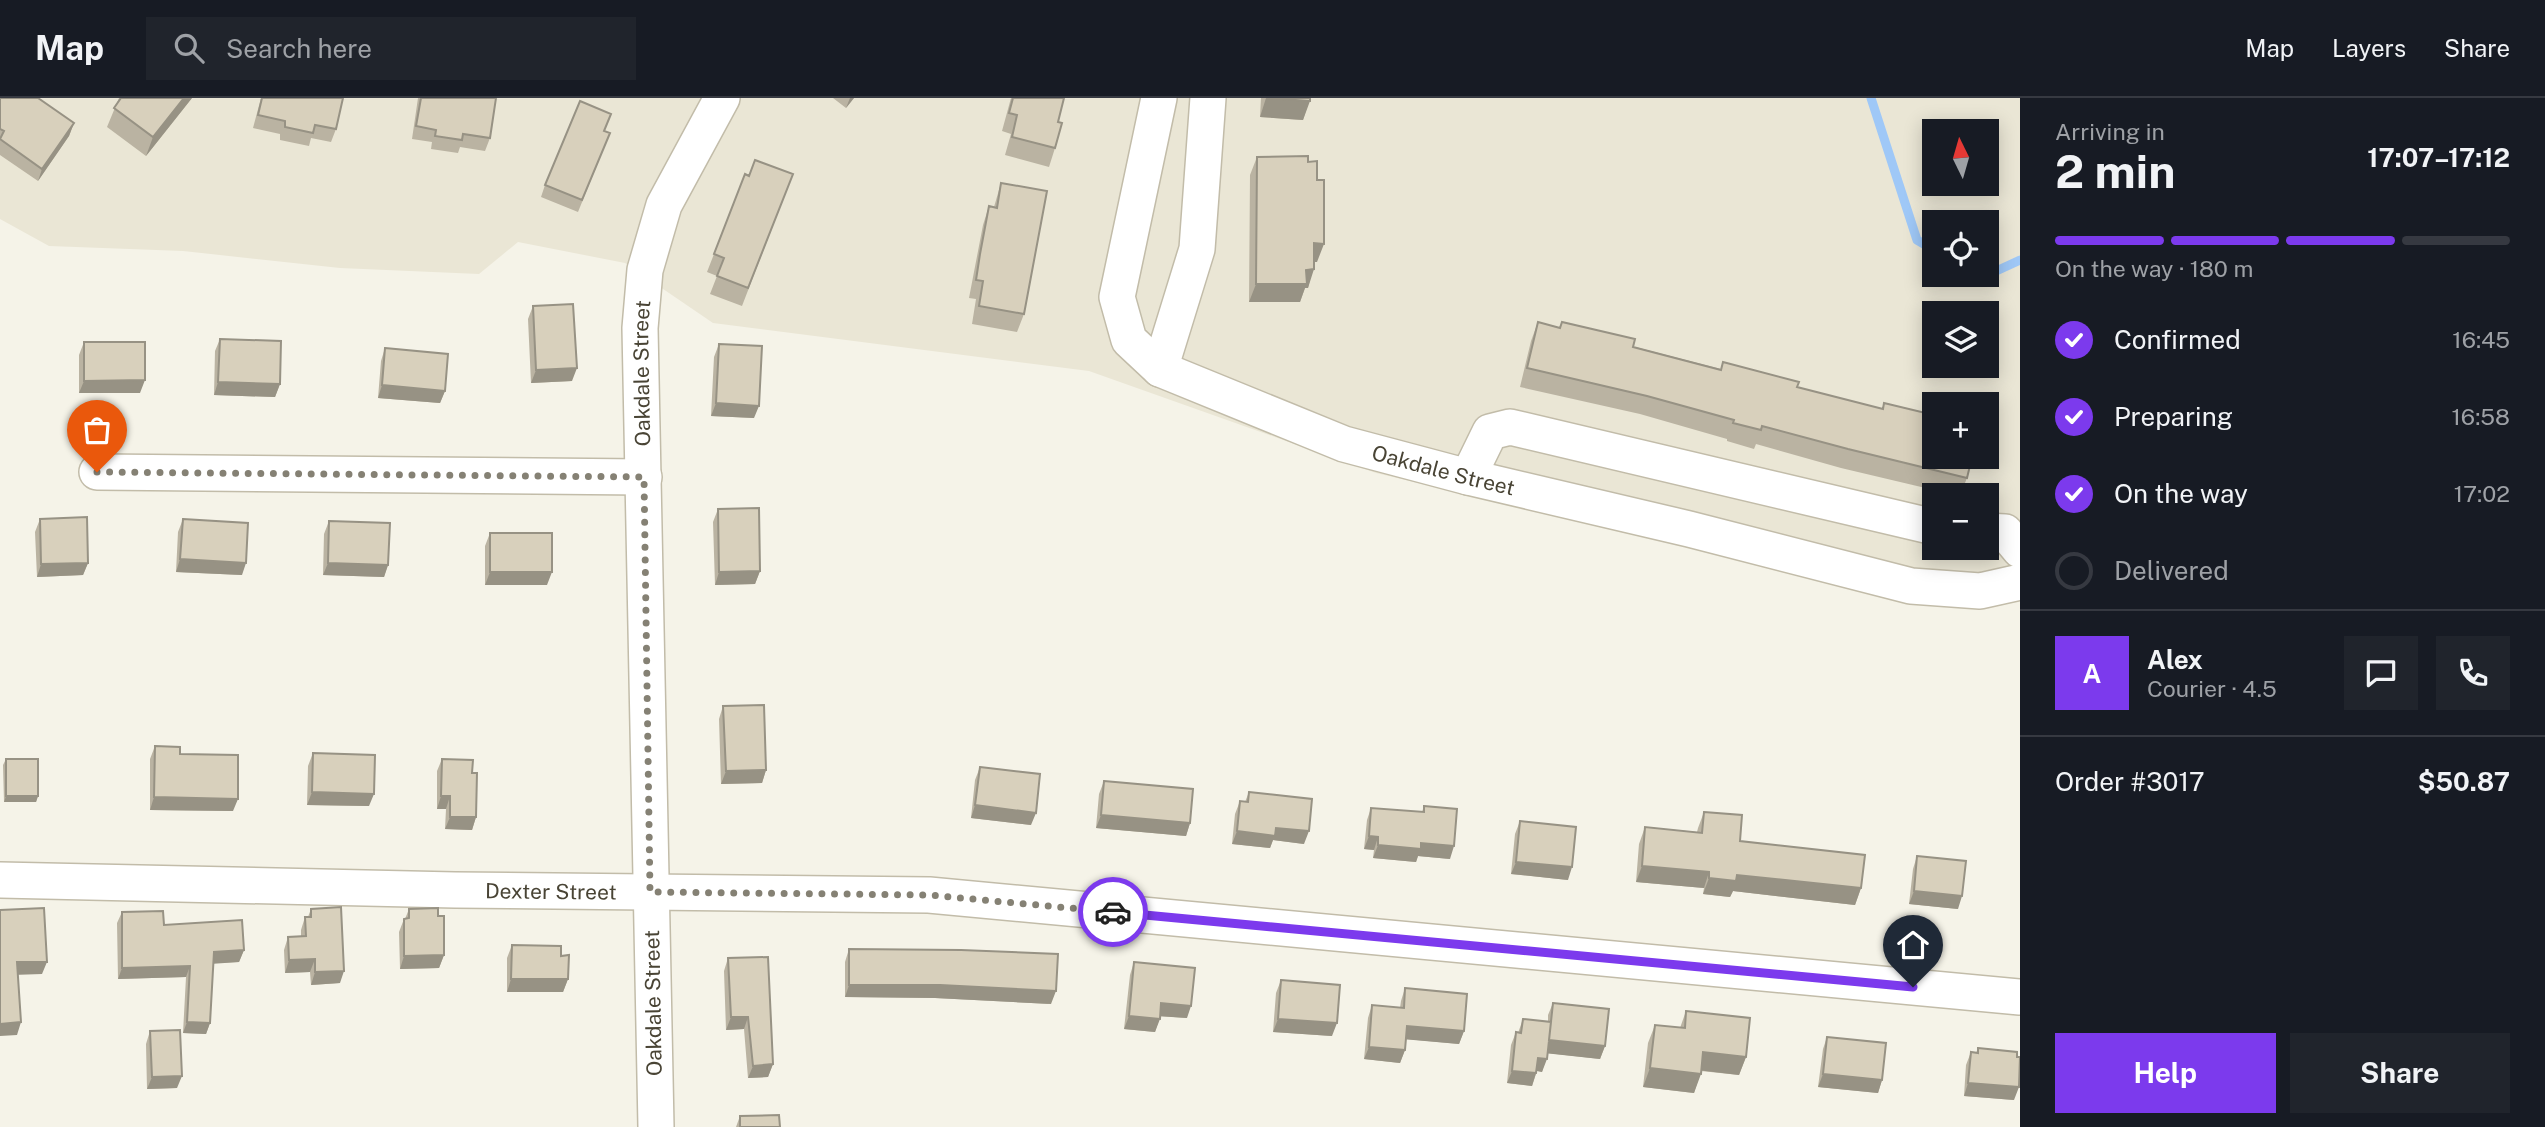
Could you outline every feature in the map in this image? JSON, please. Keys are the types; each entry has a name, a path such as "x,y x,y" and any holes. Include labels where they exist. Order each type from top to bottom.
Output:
{"street":[{"name":"Oakdale Street","path":"656,1127 640,328 645,270 664,205 722,98"},
{"name":"Oakdale Street","path":"1159,98 1117,297 1129,340 1160,369 1344,444 1468,477 1689,529 1911,586 1980,591 2020,582"},
{"path":"1160,369 1197,249 1208,98"},
{"path":"1468,477 1490,432 1510,428 1922,524"},
{"path":"97,472 644,477"},
{"path":"1999,532 2005,532 2020,550"},
{"name":"Dexter Street","path":"0,880 455,890 929,895 2020,997"}],"shaded area":[{"path":"0,98 2020,98 2020,601 1868,589 1376,473 1089,371 713,323 625,263 518,242 479,274 340,268 183,251 49,246 0,219"}],"building":[{"path":"0,98 38,98 74,123 42,169 0,139 4,131 0,129"},
{"path":"121,98 184,98 153,137 114,108"},
{"path":"262,98 343,98 336,129 315,125 313,133 285,127 285,121 258,115"},
{"path":"421,98 496,98 490,138 463,134 462,140 435,136 436,130 416,126"},
{"path":"1013,98 1064,98 1058,122 1062,123 1055,148 1012,137 1017,115 1009,113"},
{"path":"1267,98 1310,98 1310,101"},
{"path":"580,101 611,114 604,131 610,133 582,200 545,185"},
{"path":"1308,156 1308,162 1317,161 1317,180 1324,180 1324,244 1314,243 1314,269 1306,270 1307,284 1256,284 1257,157"},
{"path":"755,160 793,174 748,288 717,276 724,258 714,254 745,174 749,176"},
{"path":"1001,183 1047,191 1024,314 979,306 983,281 976,280 980,254 989,206 997,208"},
{"path":"573,304 577,368 536,370 533,306"},
{"path":"1538,322 1560,328 1562,322 1635,339 1633,347 1721,370 1723,362 1799,382 1797,387 1883,409 1884,403 1922,412 1922,467 1762,426 1761,430 1733,423 1734,420 1647,396 1527,368"},
{"path":"220,339 281,341 280,384 218,382"},
{"path":"84,342 145,342 145,380 84,381"},
{"path":"719,344 762,346 759,406 716,403"},
{"path":"385,348 448,354 445,391 382,385"},
{"path":"1930,469 1969,469 1967,478"},
{"path":"759,508 760,571 719,572 718,509"},
{"path":"87,517 88,563 41,564 40,519"},
{"path":"183,519 248,523 246,563 180,559"},
{"path":"329,521 390,523 388,565 328,563"},
{"path":"490,533 552,533 552,572 490,572"},
{"path":"764,705 766,770 726,771 723,706"},
{"path":"155,746 180,747 180,754 238,755 238,799 154,797"},
{"path":"313,753 375,755 374,794 312,792"},
{"path":"6,759 38,759 38,796 6,796"},
{"path":"442,759 473,760 472,773 477,773 476,817 450,817 450,796 441,796"},
{"path":"980,767 1040,774 1036,813 975,805"},
{"path":"1104,781 1193,789 1190,823 1101,815"},
{"path":"1249,792 1312,799 1309,831 1276,828 1275,836 1237,831 1240,801 1248,802"},
{"path":"1424,806 1457,809 1454,846 1421,843 1421,849 1378,845 1378,837 1369,836 1371,808 1424,812"},
{"path":"1704,812 1742,815 1740,841 1865,855 1861,888 1737,875 1736,881 1709,878 1709,872 1642,866 1645,827 1702,833"},
{"path":"1520,821 1576,827 1572,867 1516,862"},
{"path":"1917,856 1966,861 1962,896 1914,891"},
{"path":"341,907 344,971 315,972 315,959 289,960 288,937 306,936 305,917 311,917 311,909"},
{"path":"44,908 47,962 17,962 21,1022 0,1024 0,910"},
{"path":"438,908 438,916 444,916 444,955 404,956 404,919 409,918 409,909"},
{"path":"163,911 164,925 242,920 244,950 214,952 210,1023 187,1022 190,966 122,968 122,912"},
{"path":"512,945 561,946 561,956 569,955 568,979 511,979"},
{"path":"849,949 1058,954 1056,991 940,985 849,985"},
{"path":"768,957 773,1064 753,1066 748,1017 731,1017 728,958"},
{"path":"1134,962 1195,968 1191,1006 1161,1003 1160,1019 1129,1016"},
{"path":"1281,980 1340,985 1337,1023 1278,1019"},
{"path":"1405,988 1467,994 1464,1031 1407,1026 1405,1050 1369,1047 1372,1005 1404,1008"},
{"path":"1553,1003 1609,1009 1605,1046 1549,1040"},
{"path":"1686,1011 1750,1018 1746,1057 1703,1052 1701,1074 1650,1068 1655,1025 1685,1028"},
{"path":"1523,1019 1551,1022 1547,1059 1538,1058 1536,1073 1512,1071 1516,1032 1521,1033"},
{"path":"180,1030 182,1076 152,1077 150,1031"},
{"path":"1827,1037 1886,1043 1882,1080 1823,1074"},
{"path":"1978,1048 2017,1052 2017,1057 2020,1057 2019,1087 1968,1083 1971,1052 1978,1053"},
{"path":"779,1115 780,1127 740,1127 740,1116"}],"waterway":[{"path":"1871,98 1917,240 1922,243"},
{"path":"1999,270 2020,260"}],"way so far":[{"path":"97,472 644,477 650,892 929,895 1113,912"}],"route":[{"path":"1113,912 1913,987"}]}
